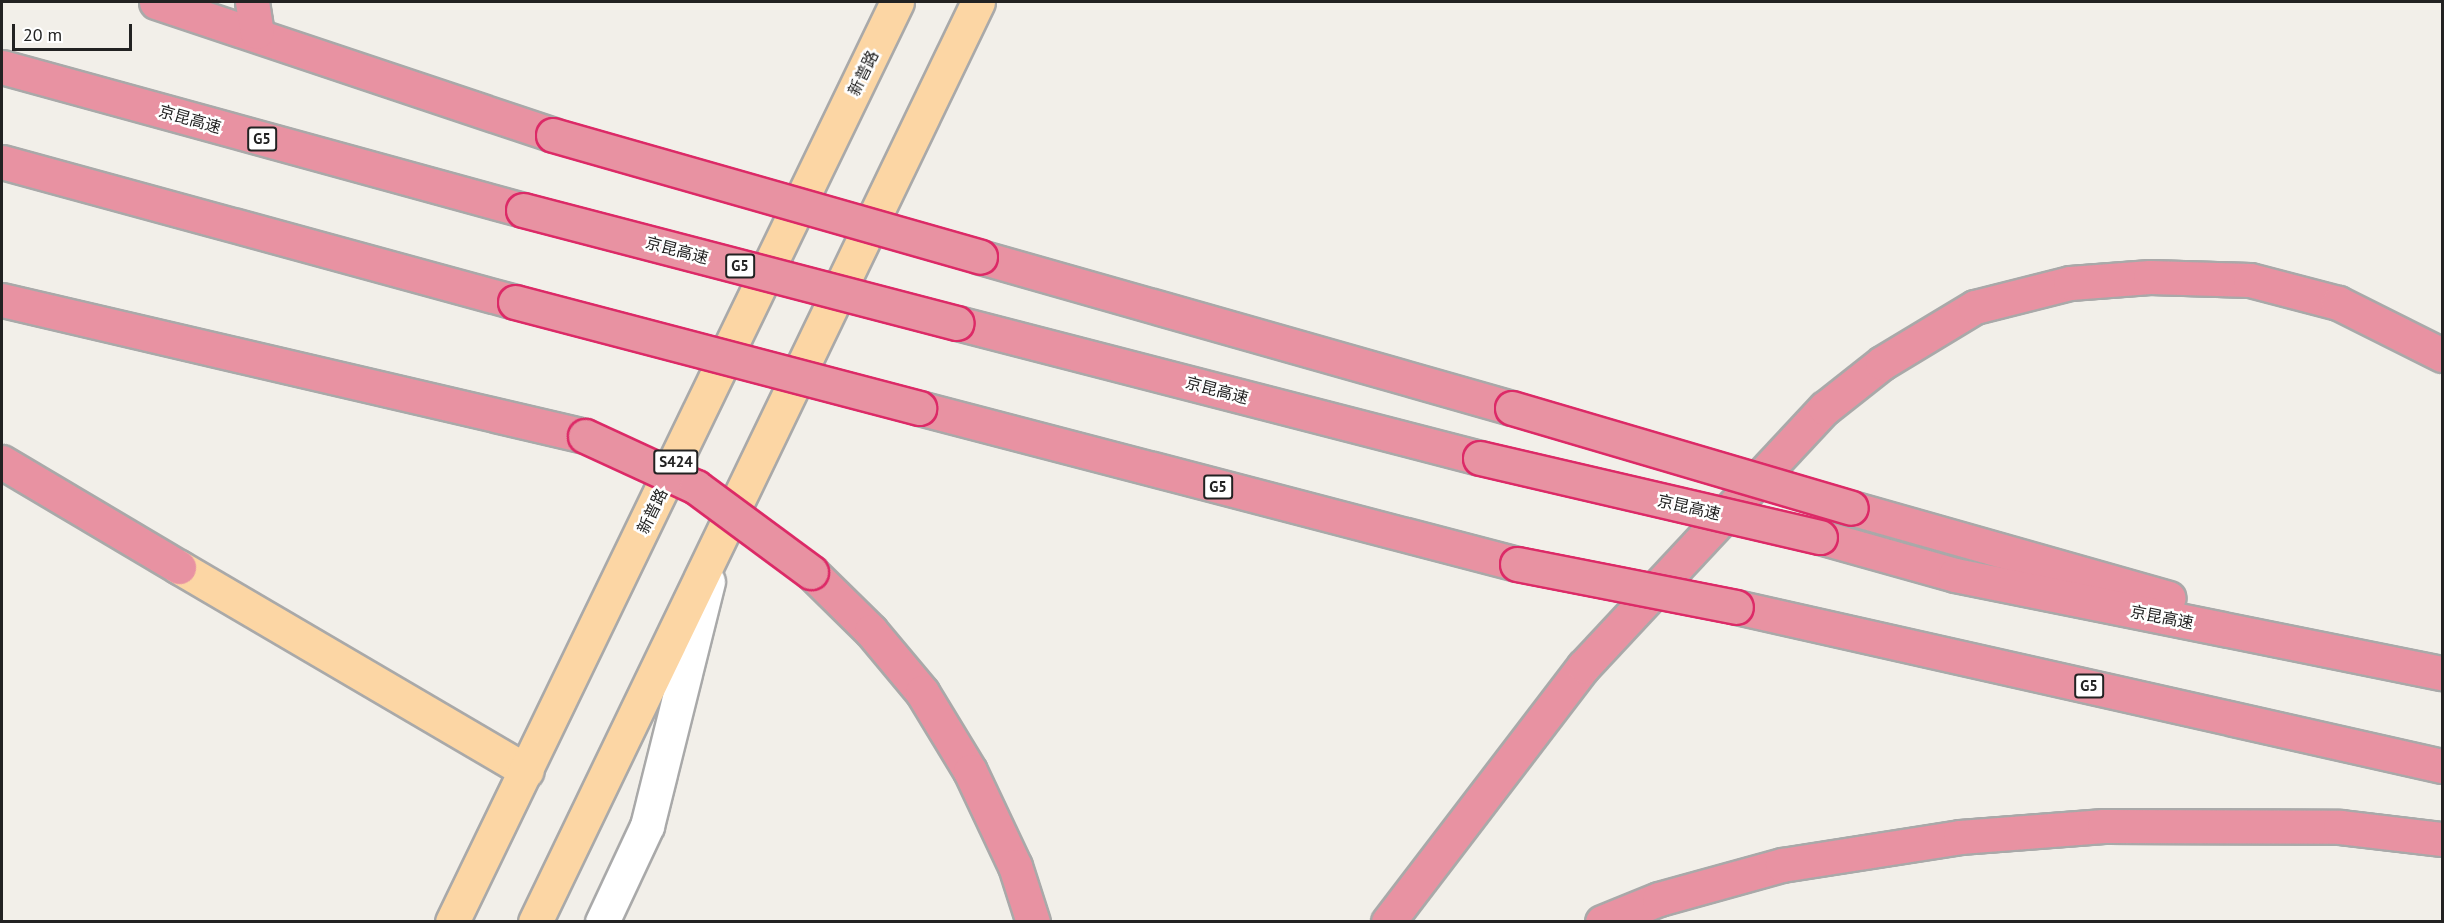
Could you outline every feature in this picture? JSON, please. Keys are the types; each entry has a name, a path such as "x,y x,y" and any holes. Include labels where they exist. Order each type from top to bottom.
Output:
{"highway":[{"path":"156,2 255,17 553,135 1512,408 1851,508 2429,670"},
{"name":"京昆高速","path":"2,67 523,210 1480,458 1820,537 1955,575 2429,670"},
{"name":"G5","path":"2,162 515,302 1518,564 1736,607 2442,766"},
{"path":"1388,921 1584,666 1825,408 1882,363 1975,307 2070,283 2150,277 2250,280 2338,303 2442,355"},
{"path":"2,300 585,436 696,488 811,572 871,631 922,692 970,771 1015,866 1033,921"},
{"path":"2,462 178,567"},
{"path":"1602,921 1659,899 1782,865 1960,837 2140,826 2340,827 2442,839"}],"main road":[{"name":"新普路","path":"452,921 527,771 897,2"},
{"path":"535,921 713,558 978,2"},
{"path":"178,567 527,771"}],"street":[{"path":"602,921 647,826 713,558"}]}
